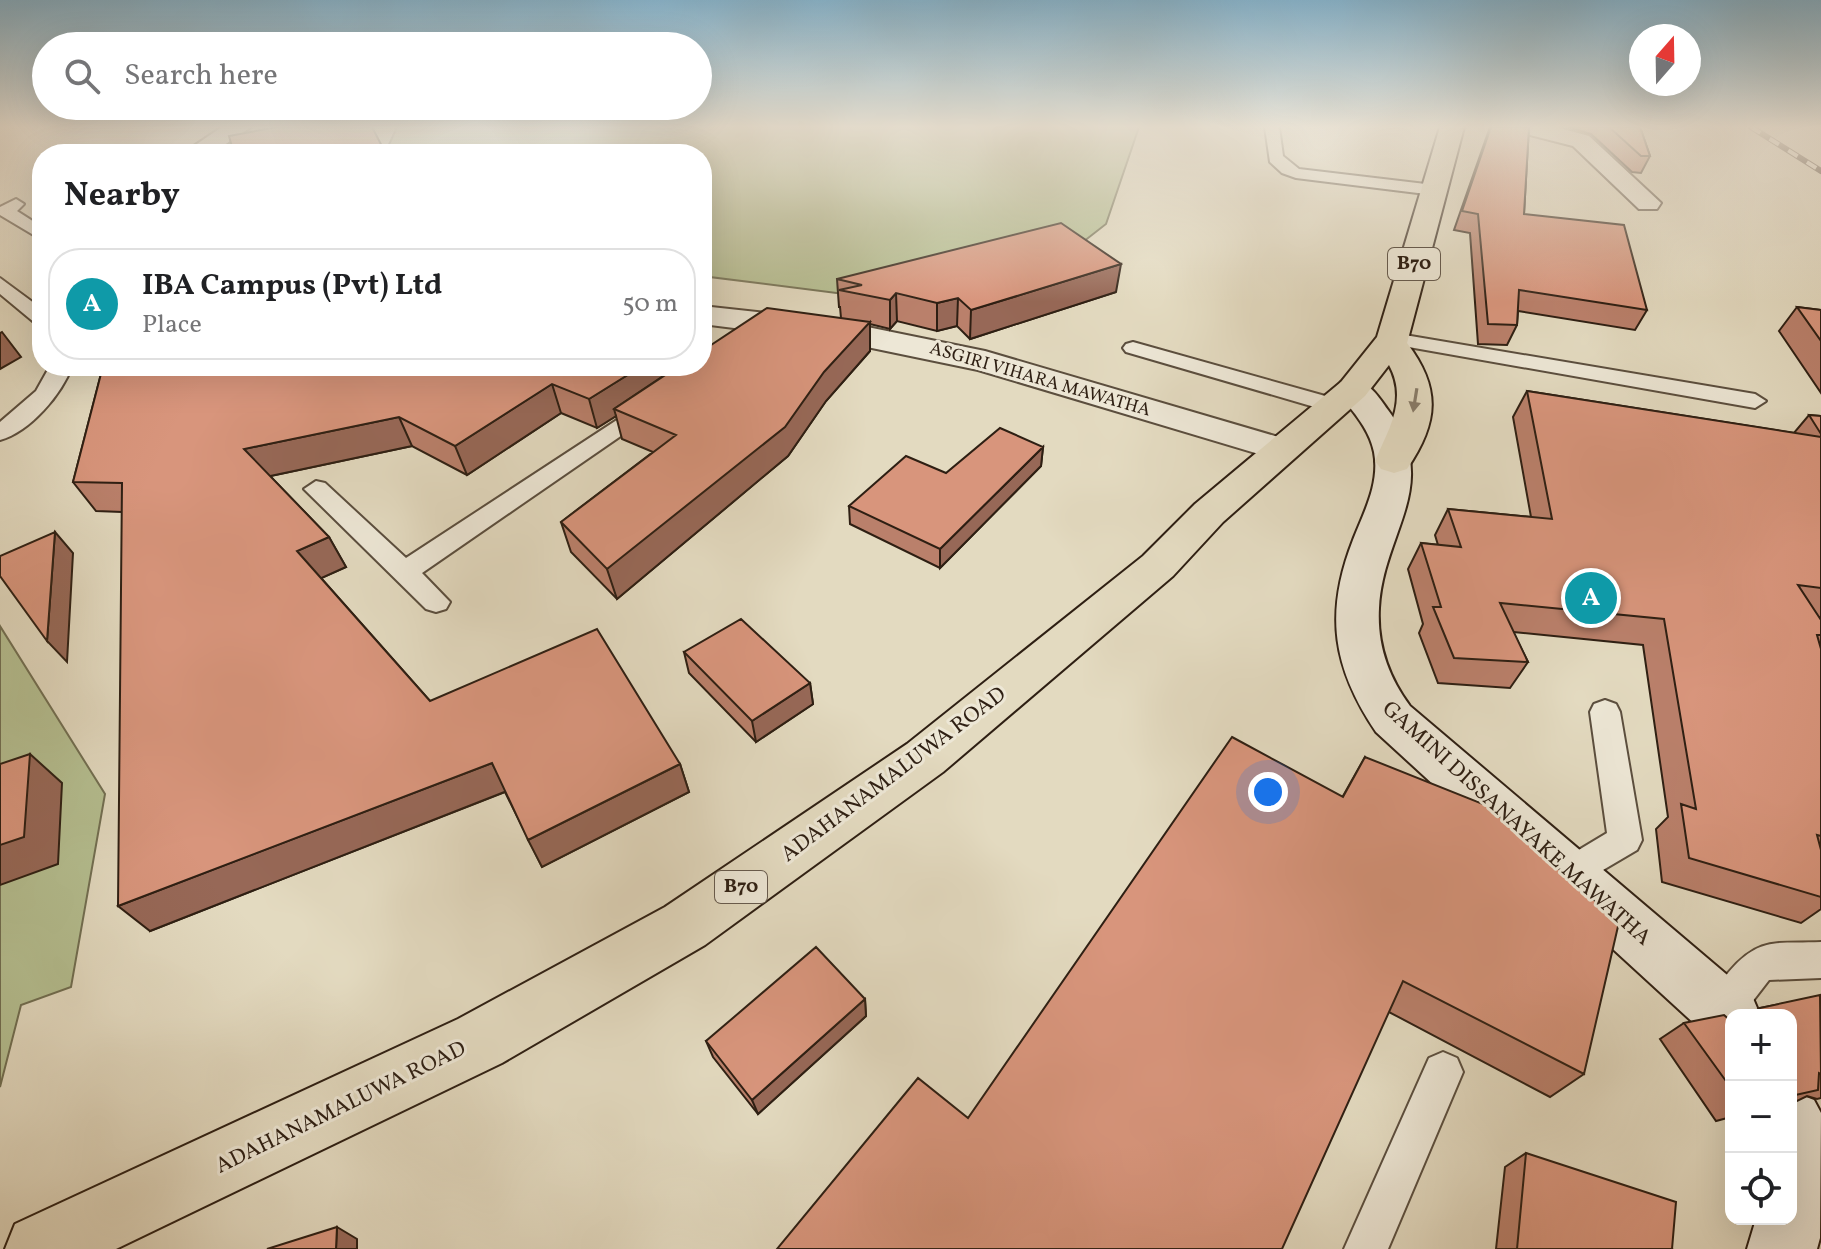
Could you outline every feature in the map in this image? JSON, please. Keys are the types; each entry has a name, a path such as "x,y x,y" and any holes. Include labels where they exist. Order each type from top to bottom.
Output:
{"main road":[{"name":"ADAHANAMALUWA ROAD","path":"40,1249 480,1041 685,926 925,758 1158,566 1209,513 1279,449 1344,397 1392,341 1435,185"},
{"path":"1392,341 1411,369 1418,398 1394,461"}],"street":[{"path":"1629,185 1648,203"},
{"name":"ASGIRI VIHARA MAWATHA","path":"712,318 760,331 899,341 985,361 1279,449"},
{"name":"GAMINI DISSANAYAKE MAWATHA","path":"1344,397 1382,425 1394,461 1385,513 1362,573 1358,647 1366,680 1393,719 1725,1014"},
{"path":"1797,1134 1821,1177"},
{"path":"1782,1249 1790,1225"}],"lane":[{"path":"1401,185 1434,190"},
{"path":"15,204 5,211 32,229"},
{"path":"0,284 32,311"},
{"path":"1392,341 1755,401"},
{"path":"1133,348 1344,397"},
{"path":"0,433 36,404 58,376"},
{"path":"404,572 667,394"},
{"path":"316,489 436,602"},
{"path":"1569,874 1625,840 1605,712"},
{"path":"1733,1009 1760,963 1821,960"},
{"path":"1366,1249 1443,1072"}],"green space":[{"path":"712,185 1119,185 1106,224 1065,256 896,285 860,296 712,277"},
{"path":"0,626 105,794 71,987 21,1005 0,1087"}],"building":[{"path":"1471,185 1526,185 1524,214 1624,225 1647,310 1519,290 1517,325 1488,324 1478,214 1462,211"},
{"path":"1061,223 1121,264 971,310 958,298 937,303 896,293 890,300 839,290 862,285 837,279"},
{"path":"1797,307 1821,310 1821,341"},
{"path":"767,308 870,322 824,372 785,427 607,569 561,522 676,435 614,409 664,376 712,376 712,344"},
{"path":"100,376 626,376 589,399 552,384 455,446 399,417 244,449 329,537 297,551 430,701 597,629 680,764 528,840 492,763 118,906 122,483 73,482"},
{"path":"1527,391 1821,437 1821,588 1798,585 1821,620 1821,635 1817,635 1821,649 1821,836 1817,835 1821,850 1821,897 1689,858 1681,804 1696,809 1664,619 1500,603 1528,662 1454,658 1433,607 1441,607 1421,543 1461,547 1448,509 1552,519"},
{"path":"1809,415 1821,416 1821,434"},
{"path":"1000,428 1043,447 940,549 849,506 906,456 946,473"},
{"path":"55,532 47,641 0,576 0,556"},
{"path":"741,619 810,683 752,721 684,652"},
{"path":"1232,737 1343,797 1365,757 1488,806 1619,922 1584,1074 1403,981 1282,1249 777,1249 918,1078 968,1118"},
{"path":"30,754 24,837 0,845 0,764"},
{"path":"816,947 865,999 752,1100 706,1041"},
{"path":"1820,995 1821,1074 1818,1090 1797,1095 1797,1009 1760,1008"},
{"path":"1725,1016 1725,1080 1684,1023"},
{"path":"1526,1153 1676,1202 1672,1249 1517,1249"},
{"path":"337,1227 336,1249 267,1249"}],"place":[{"name":"IBA Campus (Pvt) Ltd","path":"1591,598"}]}
